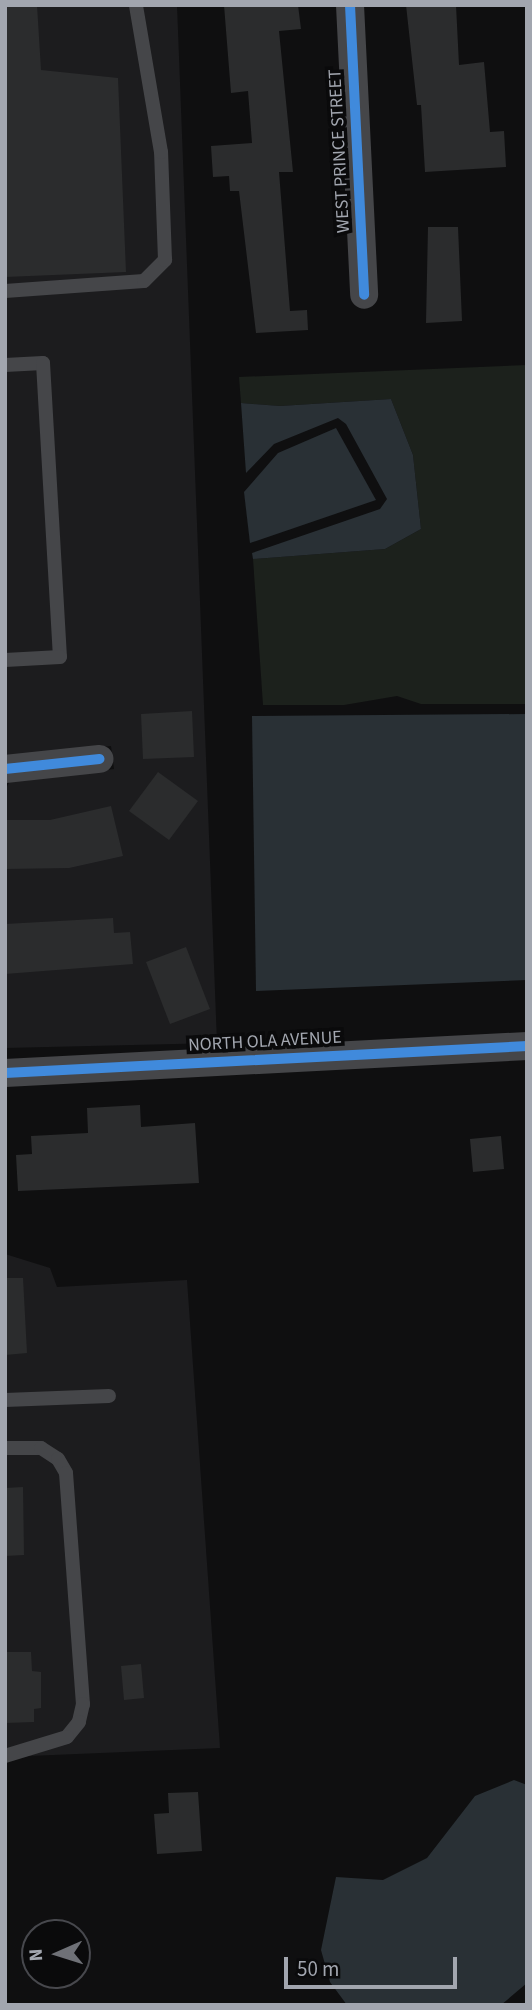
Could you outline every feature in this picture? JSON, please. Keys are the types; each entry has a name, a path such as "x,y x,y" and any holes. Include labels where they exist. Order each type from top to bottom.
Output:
{"street":[{"name":"WEST PRINCE STREET","path":"350,5 364,295"},
{"path":"5,769 99,759"},
{"name":"NORTH OLA AVENUE","path":"5,1073 527,1046"}],"lane":[{"path":"5,291 144,281 165,260 166,201 136,5"},
{"path":"5,365 43,363 60,657 5,660"},
{"path":"5,1400 109,1396"},
{"path":"5,1447 41,1448 58,1459 66,1473 83,1704 79,1722 67,1737 5,1756"}],"shaded area":[{"path":"5,5 177,5 217,1043 5,1048 5,790 10,781 114,769 111,746 5,757"},
{"path":"527,365 527,704 421,704 397,696 344,705 263,705 253,559 385,549 421,529 413,455 391,399 280,406 241,403 239,377"},
{"path":"391,399 413,455 421,529 385,549 253,559 252,553 380,509 387,499 346,424 338,418 274,444 246,473 241,403 280,406"},
{"path":"336,428 376,500 250,543 244,492 278,453"},
{"path":"527,714 527,980 256,991 252,716"},
{"path":"5,1254 50,1268 57,1287 187,1280 220,1748 5,1757"},
{"path":"514,1780 527,1785 527,1983 501,2005 347,2005 330,1982 321,1950 336,1877 383,1880 427,1858 475,1796"}],"building":[{"path":"5,5 37,5 41,70 118,78 126,272 5,277"},
{"path":"224,5 298,5 301,29 279,31 293,172 279,172 290,311 307,310 308,330 256,333 239,191 230,191 229,176 213,177 211,146 252,143 248,91 231,93"},
{"path":"406,5 456,5 459,65 484,62 490,132 504,131 506,167 425,172 421,105 417,105"},
{"path":"428,227 458,227 462,321 426,323"},
{"path":"192,711 194,757 143,759 141,714"},
{"path":"158,772 198,801 169,840 129,811"},
{"path":"111,806 123,856 69,868 5,869 5,820 50,820"},
{"path":"113,918 114,933 130,932 133,964 5,974 5,924"},
{"path":"186,947 210,1009 170,1024 146,962"},
{"path":"140,1105 141,1127 195,1123 199,1183 18,1191 16,1155 32,1154 31,1136 88,1133 87,1108"},
{"path":"501,1136 504,1169 473,1172 470,1139"},
{"path":"5,1278 23,1278 27,1353 5,1355"},
{"path":"23,1487 24,1555 5,1556 5,1488"},
{"path":"5,1652 31,1652 32,1671 41,1672 41,1708 34,1709 34,1722 5,1723"},
{"path":"141,1664 144,1698 124,1700 121,1666"},
{"path":"198,1792 202,1851 157,1854 154,1814 169,1813 168,1793"}],"cycle path":[{"path":"350,5 364,295"},
{"path":"5,769 99,759"},
{"path":"5,1073 527,1046"}]}
